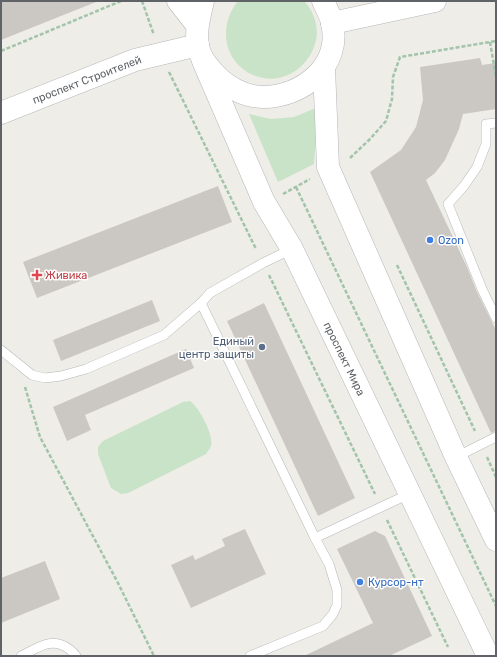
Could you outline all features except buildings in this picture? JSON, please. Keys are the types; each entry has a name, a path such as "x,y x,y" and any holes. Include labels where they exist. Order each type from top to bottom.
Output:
{"main road":[{"name":"проспект Мира","path":"178,1 199,44 264,202 292,249 488,656"},
{"path":"203,1 199,44 219,80 239,92 262,97 283,95 309,83 324,68 331,54 333,41 332,23 323,1"},
{"path":"332,23 435,1"},
{"name":"проспект Строителей","path":"1,113 135,60 199,44"},
{"path":"324,68 328,167 456,457 496,540"}],"lane":[{"path":"496,123 486,124 486,144 477,168 448,204 482,289 496,318"},
{"path":"1,350 32,375 45,378 61,376 86,369 164,335 201,303 210,293 263,263 292,249"},
{"path":"201,303 328,564 337,590 337,605 333,614 323,626 250,656"},
{"path":"456,457 496,437"},
{"path":"315,538 410,494"},
{"path":"21,656 54,642 64,645 76,656"}],"path":[{"path":"1,51 121,1"},
{"path":"142,1 160,54 263,263 448,647"},
{"path":"328,167 348,160 386,121 392,99 392,77 400,57 496,41"},
{"path":"490,42 496,77"},
{"path":"296,188 496,606"},
{"path":"394,260 496,477"},
{"path":"18,364 40,437 118,583 154,656"}],"green space":[{"path":"238,1 304,1 311,9 317,30 313,50 307,60 292,73 272,79 262,78 241,68 234,60 226,40 228,20"},
{"path":"318,107 314,164 278,182 249,114 271,119 294,117"},
{"path":"190,401 198,409 210,435 211,446 206,454 128,493 121,494 111,488 98,454 98,447 103,441 183,402"}],"place":[{"name":"Ozon","path":"430,240"},
{"name":"Живика","path":"37,275"},
{"name":"Единый центр защиты","path":"262,347"},
{"name":"Курсор-нт","path":"360,582"}]}
